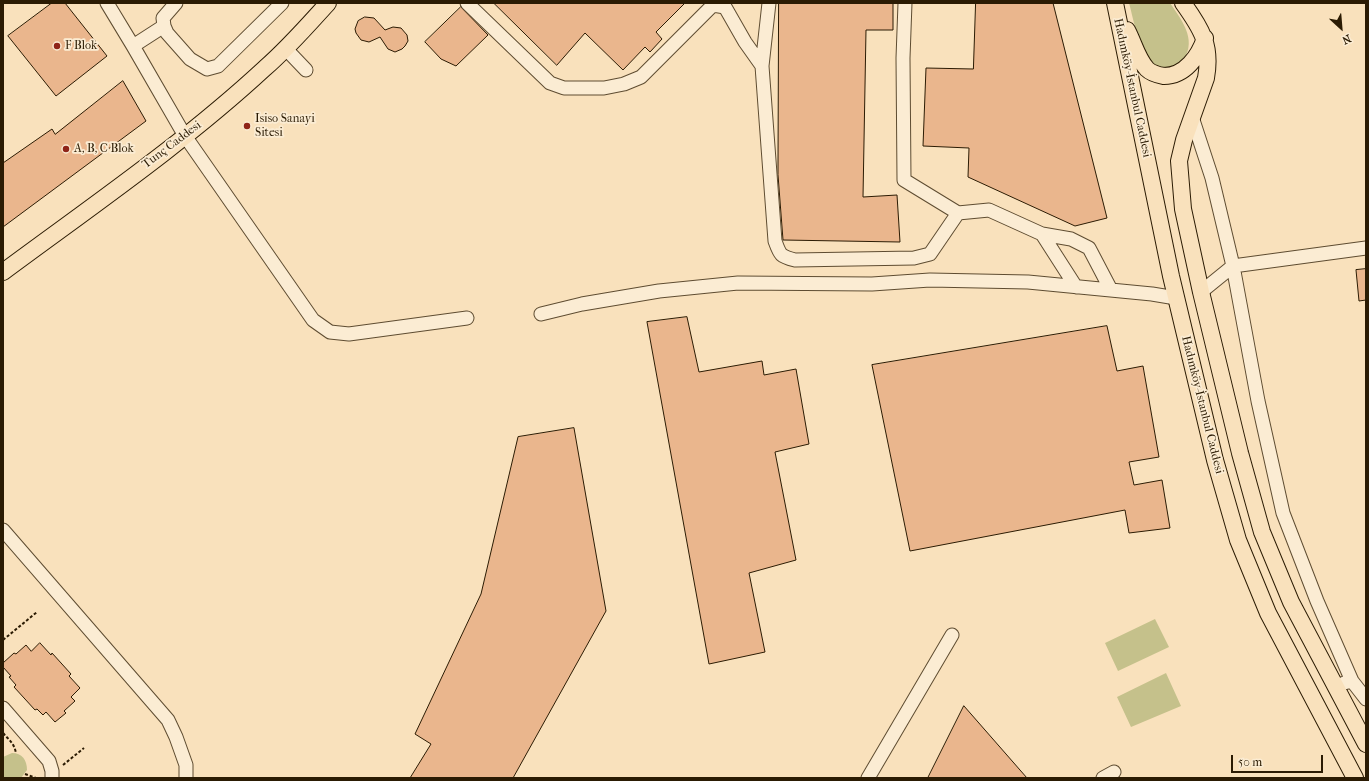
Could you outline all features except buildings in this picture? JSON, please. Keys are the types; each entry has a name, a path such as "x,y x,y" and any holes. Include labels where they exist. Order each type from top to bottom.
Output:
{"main road":[{"name":"Tunç Caddesi","path":"3,272 222,107 266,68 328,3"},
{"path":"1116,6 1140,59 1148,70 1159,76 1171,76 1189,66 1197,56 1205,38 1197,23 1183,3"},
{"name":"Hadımköy-İstanbul Caddesi","path":"1116,6 1176,298 1215,460 1238,540 1268,613 1355,778"},
{"name":"Hadımköy-İstanbul Caddesi","path":"1205,38 1208,67 1206,78 1184,140 1179,161 1183,209 1201,292 1240,453 1262,532 1291,602 1366,744"},
{"path":"1176,298 1201,292"}],"street":[{"path":"107,3 134,46 185,136 313,320 330,332 349,334 467,318"},
{"path":"176,3 163,18 167,34 190,60 206,68 218,66 282,3"},
{"path":"467,3 550,83 564,88 604,88 624,84 641,77 713,5 725,7 745,42 762,66"},
{"path":"769,3 762,66 775,241 779,251 784,257 795,260 914,258 930,254 958,213"},
{"path":"906,3 903,58 904,180 958,213 989,210 1042,234 1071,239 1089,248 1111,290"},
{"path":"134,46 164,26"},
{"path":"285,48 306,70"},
{"path":"1192,117 1212,178 1234,266 1258,402 1283,513 1317,601 1352,681 1366,700"},
{"path":"1042,234 1076,287"},
{"path":"1201,292 1234,266 1366,248"},
{"path":"541,314 582,304 659,291 738,283 872,284 937,280 1028,282 1152,294 1176,298"},
{"path":"3,530 168,720 186,765 186,778"},
{"path":"868,778 952,635"},
{"path":"1334,684 1352,681"},
{"path":"3,708 49,761 52,776"}],"path":[{"path":"3,640 37,612"},
{"path":"3,733 11,740 16,753"},
{"path":"52,776 84,748"},
{"path":"25,774 36,778"}],"shaded area":[{"path":"1129,3 1170,3 1183,22 1188,37 1188,52 1181,62 1174,67 1163,68 1154,65 1149,60 1141,45"},
{"path":"1155,619 1169,647 1118,671 1105,643"},
{"path":"1166,673 1181,706 1131,727 1117,697"},
{"path":"12,753 19,754 25,760 27,770 21,778 5,778 3,776 3,757"}],"place":[{"name":"F Blok","path":"57,46"},
{"name":"Isiso Sanayi Sitesi","path":"247,126"},
{"name":"A, B, C Blok","path":"66,149"}]}
